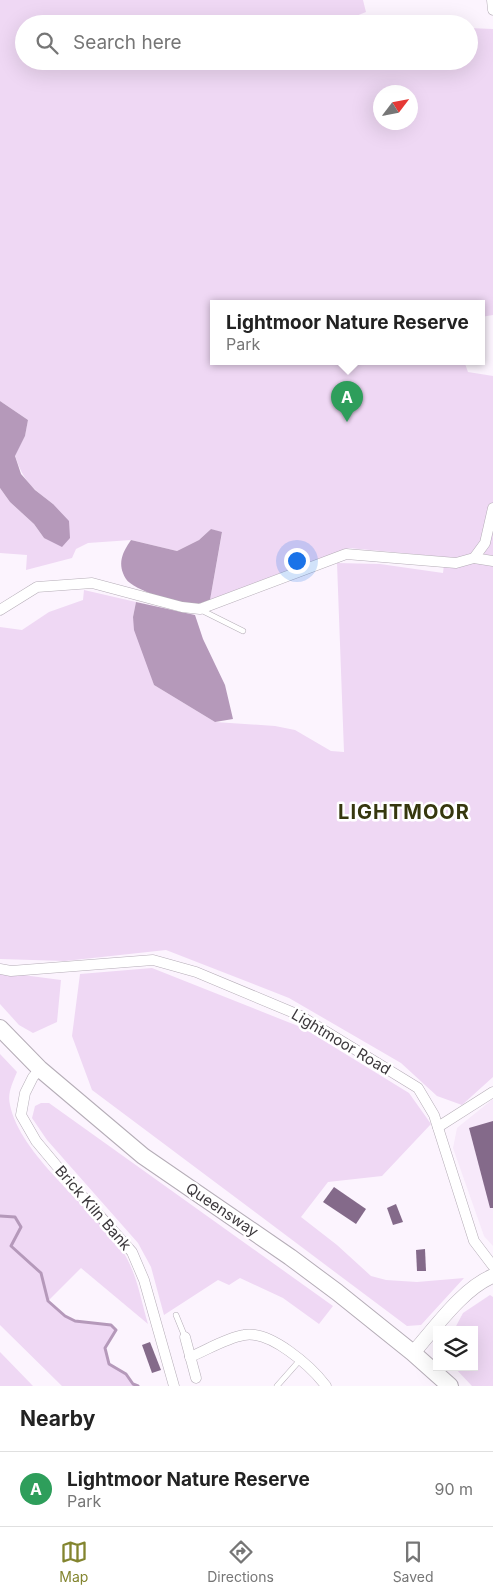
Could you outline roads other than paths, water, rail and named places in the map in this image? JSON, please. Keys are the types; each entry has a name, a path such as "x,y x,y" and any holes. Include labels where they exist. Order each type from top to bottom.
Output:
{"main road":[{"name":"Queensway","path":"0,1028 40,1069 142,1156 290,1257 375,1321 450,1386"}],"street":[{"path":"492,0 493,10"},
{"path":"474,558 485,543 493,508"},
{"path":"0,610 37,587 92,583 182,607 200,609 346,554 456,563 474,558 493,561"},
{"name":"Lightmoor Road","path":"0,969 12,971 154,960 196,972 299,1014 418,1088 434,1115 474,1241 493,1266"},
{"name":"Brick Kiln Bank","path":"40,1069 24,1093 21,1115 36,1141 47,1155 132,1252 144,1280 174,1386"},
{"path":"438,1127 493,1092"},
{"path":"413,1353 464,1295 493,1276"},
{"path":"190,1357 236,1336 262,1335 273,1340 300,1360 326,1386"},
{"path":"185,1337 198,1382"}],"lane":[{"path":"200,609 244,631"},
{"path":"176,1315 185,1337"},
{"path":"277,1386 300,1360"}],"waterway":[{"path":"0,1216 15,1217 21,1227 11,1246 41,1273 48,1301 65,1316 75,1321 111,1325 116,1330 105,1348 109,1364 126,1374 133,1384 138,1386"}],"place":[{"name":"Lightmoor Nature Reserve","path":"347,422"}],"district":[{"name":"LIGHTMOOR","path":"404,812"}]}
